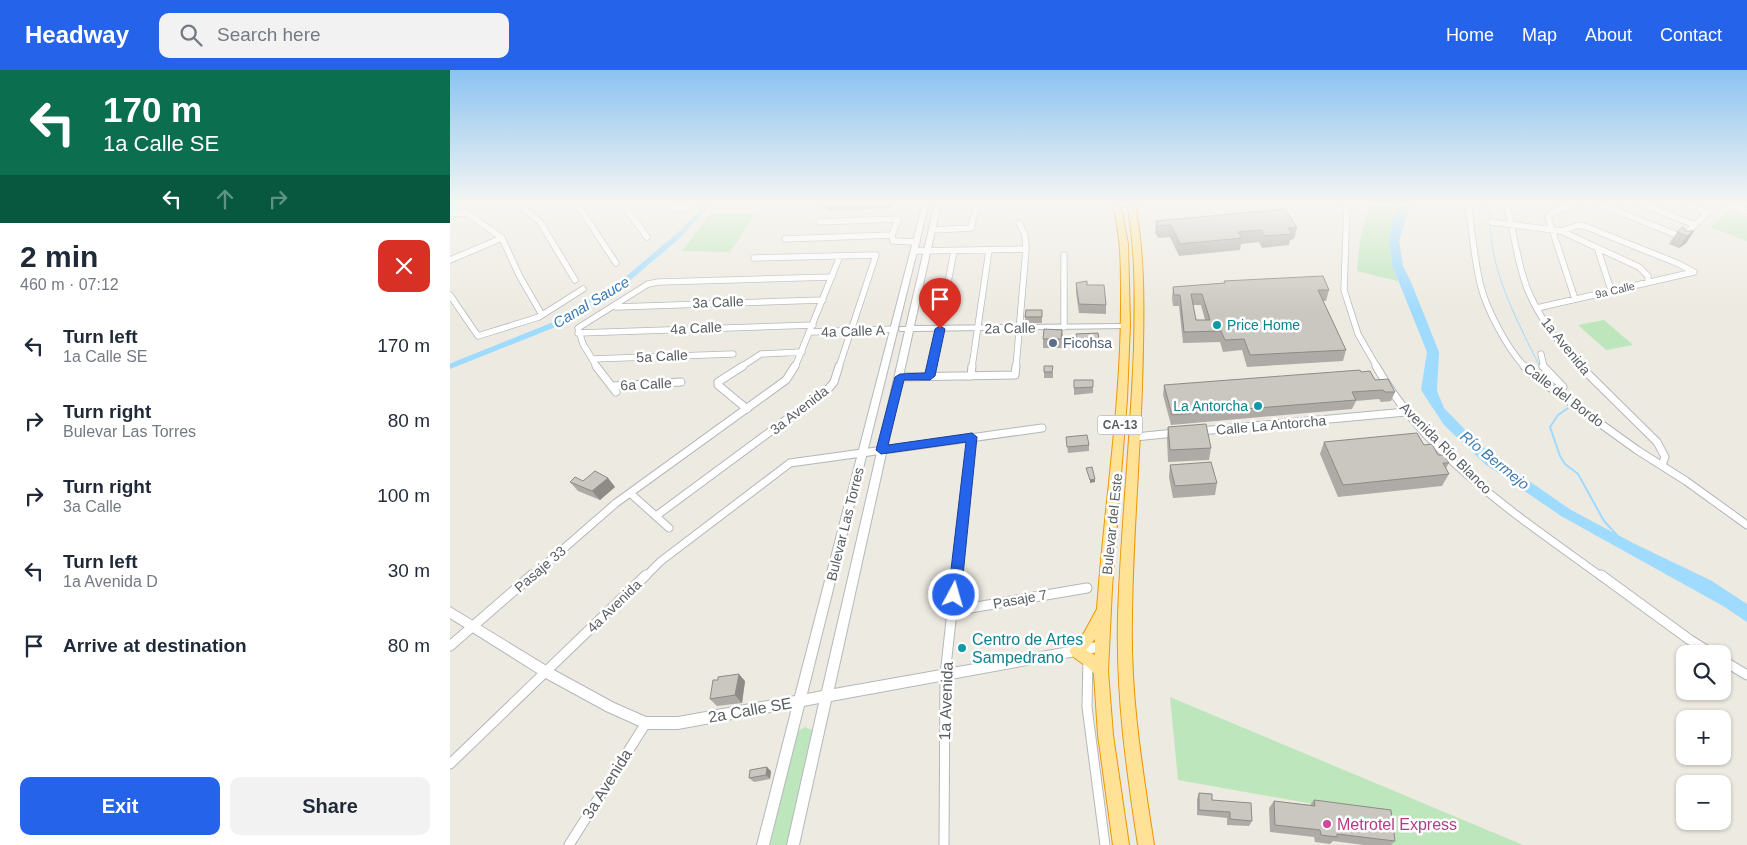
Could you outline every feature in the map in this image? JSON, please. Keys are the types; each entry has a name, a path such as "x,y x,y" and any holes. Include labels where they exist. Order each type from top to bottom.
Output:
{"highway":[{"name":"Bulevar del Este","path":"1121,845 1102,700 1101,672 1119,444 1126,326 1122,239"},
{"name":"Bulevar del Este","path":"1137,239 1140,278 1135,437 1125,615 1126,683 1130,742 1146,845"},
{"path":"1101,672 1082,654 1105,607"}],"street":[{"path":"450,260 499,239"},
{"path":"503,239 519,275 542,315"},
{"path":"550,239 575,280"},
{"path":"600,239 616,263"},
{"path":"893,239 893,241 917,242"},
{"name":"Bulevar Las Torres","path":"792,845 930,239"},
{"path":"900,377 1015,375 1025,239"},
{"name":"Avenida Río Blanco","path":"1346,239 1344,290 1358,334 1388,387 1406,412 1469,476 1520,517 1698,645"},
{"name":"Calle del Bordo","path":"1473,239 1481,287 1498,326 1516,358 1533,375 1747,525"},
{"name":"1a Avenida","path":"1516,239 1527,287 1537,308 1577,363 1660,446 1665,457 1662,465"},
{"path":"1556,239 1575,299"},
{"path":"1579,239 1639,267 1648,276 1648,282"},
{"name":"9a Calle","path":"1537,308 1693,272 1694,270 1617,239"},
{"name":"Bulevar Las Torres","path":"763,845 917,242"},
{"path":"1597,247 1611,290"},
{"path":"914,252 1026,249"},
{"path":"971,376 989,250"},
{"path":"930,376 954,251"},
{"name":"3a Avenida","path":"656,516 823,395 834,382 876,255 840,256"},
{"path":"1064,255 1064,327"},
{"path":"669,528 630,493 786,380 792,373 802,352 840,256 754,258"},
{"path":"592,359 578,330 648,284 659,282 832,277"},
{"path":"450,295 478,336 542,315 583,289"},
{"name":"3a Calle","path":"614,307 823,300"},
{"name":"4a Calle","path":"578,330 813,325"},
{"name":"2a Calle","path":"895,330 1126,326"},
{"name":"4a Calle A","path":"810,332 895,330"},
{"path":"748,409 720,388 718,382 761,354 802,352"},
{"name":"5a Calle","path":"592,359 733,354"},
{"path":"1541,354 1542,365 1562,387 1560,393"},
{"name":"6a Calle","path":"592,359 614,389 681,382"},
{"name":"Calle La Antorcha","path":"1190,432 1406,412"},
{"path":"863,452 1042,428"},
{"path":"1135,437 1180,433"},
{"name":"1a Avenida","path":"944,845 945,675 972,437"},
{"name":"4a Avenida","path":"450,764 661,561 790,463 863,452"},
{"name":"Pasaje 33","path":"450,646 630,493"},
{"name":"Pasaje 7","path":"953,611 1087,588"},
{"name":"2a Calle SE","path":"450,612 546,672 610,707 646,722 678,723 945,675 1082,654 1103,646"},
{"path":"1082,654 1105,845"},
{"path":"1731,665 1747,675"},
{"name":"3a Avenida","path":"569,845 646,722"}],"green space":[{"path":"691,239 739,239 730,252 682,251"},
{"path":"1389,239 1392,265 1398,281 1357,271 1360,240"},
{"path":"1604,320 1633,345 1606,350 1578,325"},
{"path":"1170,697 1523,845 1389,845 1386,817 1178,780"},
{"path":"805,727 814,731 787,845 770,845 797,732"}],"water":[{"path":"670,239 679,239 628,282 585,305 553,328 450,369 450,364 456,361 551,323 618,283"},
{"name":"Río Bermejo","path":"1389,239 1400,239 1403,266 1439,352 1437,391 1444,408 1473,438 1496,458 1571,510 1635,544 1712,581 1747,604 1747,622 1723,606 1561,516 1485,464 1444,425 1421,390 1427,352 1392,265"}],"building":[{"path":"1178,239 1230,239 1180,244"},
{"path":"1323,276 1329,290 1318,290 1346,350 1250,355 1244,339 1225,340 1221,331 1184,332 1180,295 1174,295 1173,287 1225,283 1224,281","holes":["1191,294 1202,294 1210,320 1196,320"]},
{"path":"1087,281 1087,285 1104,285 1106,305 1079,304 1076,283"},
{"path":"1026,310 1042,310 1042,317 1025,317"},
{"path":"1044,329 1062,330 1061,339 1043,339"},
{"path":"1098,333 1099,340 1076,341 1076,334"},
{"path":"1044,366 1053,366 1052,372 1044,372"},
{"name":"La Antorcha","path":"1360,370 1361,372 1370,371 1375,380 1388,379 1395,392 1385,392 1383,390 1352,392 1356,400 1172,415 1164,385"},
{"path":"1074,380 1093,380 1093,387 1074,388"},
{"path":"1206,424 1211,448 1170,450 1168,427"},
{"path":"1417,433 1424,445 1432,444 1438,455 1444,455 1449,463 1443,463 1449,474 1343,485 1324,442"},
{"path":"1087,435 1089,445 1067,447 1066,437"},
{"path":"1211,462 1217,483 1175,486 1170,465"},
{"path":"1092,467 1095,479 1090,480 1086,468"},
{"path":"595,471 608,478 592,491 570,482 575,477 583,481"},
{"path":"739,674 735,695 710,699 713,680 718,680 718,677"},
{"path":"767,767 766,775 749,778 750,770"},
{"path":"1199,793 1212,794 1212,800 1251,803 1252,821 1230,819 1230,812 1199,810"},
{"name":"Metrotel Express","path":"1314,800 1391,810 1395,841 1337,834 1337,837 1321,835 1320,830 1275,825 1274,801 1315,806"}],"waterway":[{"path":"1491,239 1501,280 1515,316 1540,367"},
{"path":"1547,376 1554,386"},
{"path":"1571,406 1558,415 1550,427 1560,456 1565,464 1578,474 1604,521 1617,535"}],"place":[{"name":"Price Home","path":"1217,325"},
{"name":"Ficohsa","path":"1053,343"},
{"name":"La Antorcha","path":"1258,406"},
{"name":"Centro de Artes Sampedrano","path":"962,648"},
{"name":"Metrotel Express","path":"1327,824"}],"route":[{"path":"940,329 930,376 900,377 881,450 972,437 954,595"}],"water label":[{"name":"Canal Sauce","path":"591,302"}]}
